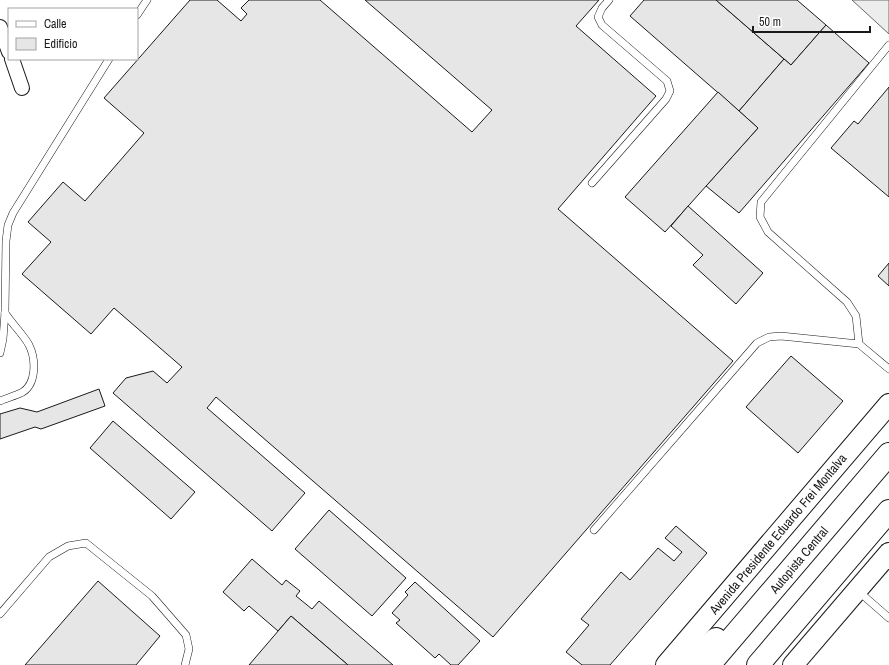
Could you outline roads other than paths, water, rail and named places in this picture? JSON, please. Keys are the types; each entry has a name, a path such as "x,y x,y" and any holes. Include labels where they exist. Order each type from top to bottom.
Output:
{"highway":[{"name":"Autopista Central","path":"709,665 889,454"},
{"path":"758,665 889,511"},
{"path":"689,665 788,573"}],"main road":[{"name":"Avenida Presidente Eduardo Frei Montalva","path":"666,665 889,404"},
{"path":"794,665 889,553"}],"street":[{"path":"0,27 8,53"},
{"path":"10,60 22,88"}],"lane":[{"path":"138,14 147,0"},
{"path":"592,183 666,100 670,90 667,81 602,25 598,17 602,8 609,0"},
{"path":"859,344 856,316 847,302 768,232 760,217 762,202 889,45"},
{"path":"0,353 3,339 5,312 6,241 8,225 12,213 109,60"},
{"path":"0,401 22,392 30,384 34,370 33,355 29,345 10,321 5,312"},
{"path":"594,530 757,343 769,337 781,336 859,344 889,369"},
{"path":"0,614 50,557 68,546 86,543 152,596 186,635 189,649 185,665"},
{"path":"857,590 889,618"}]}
